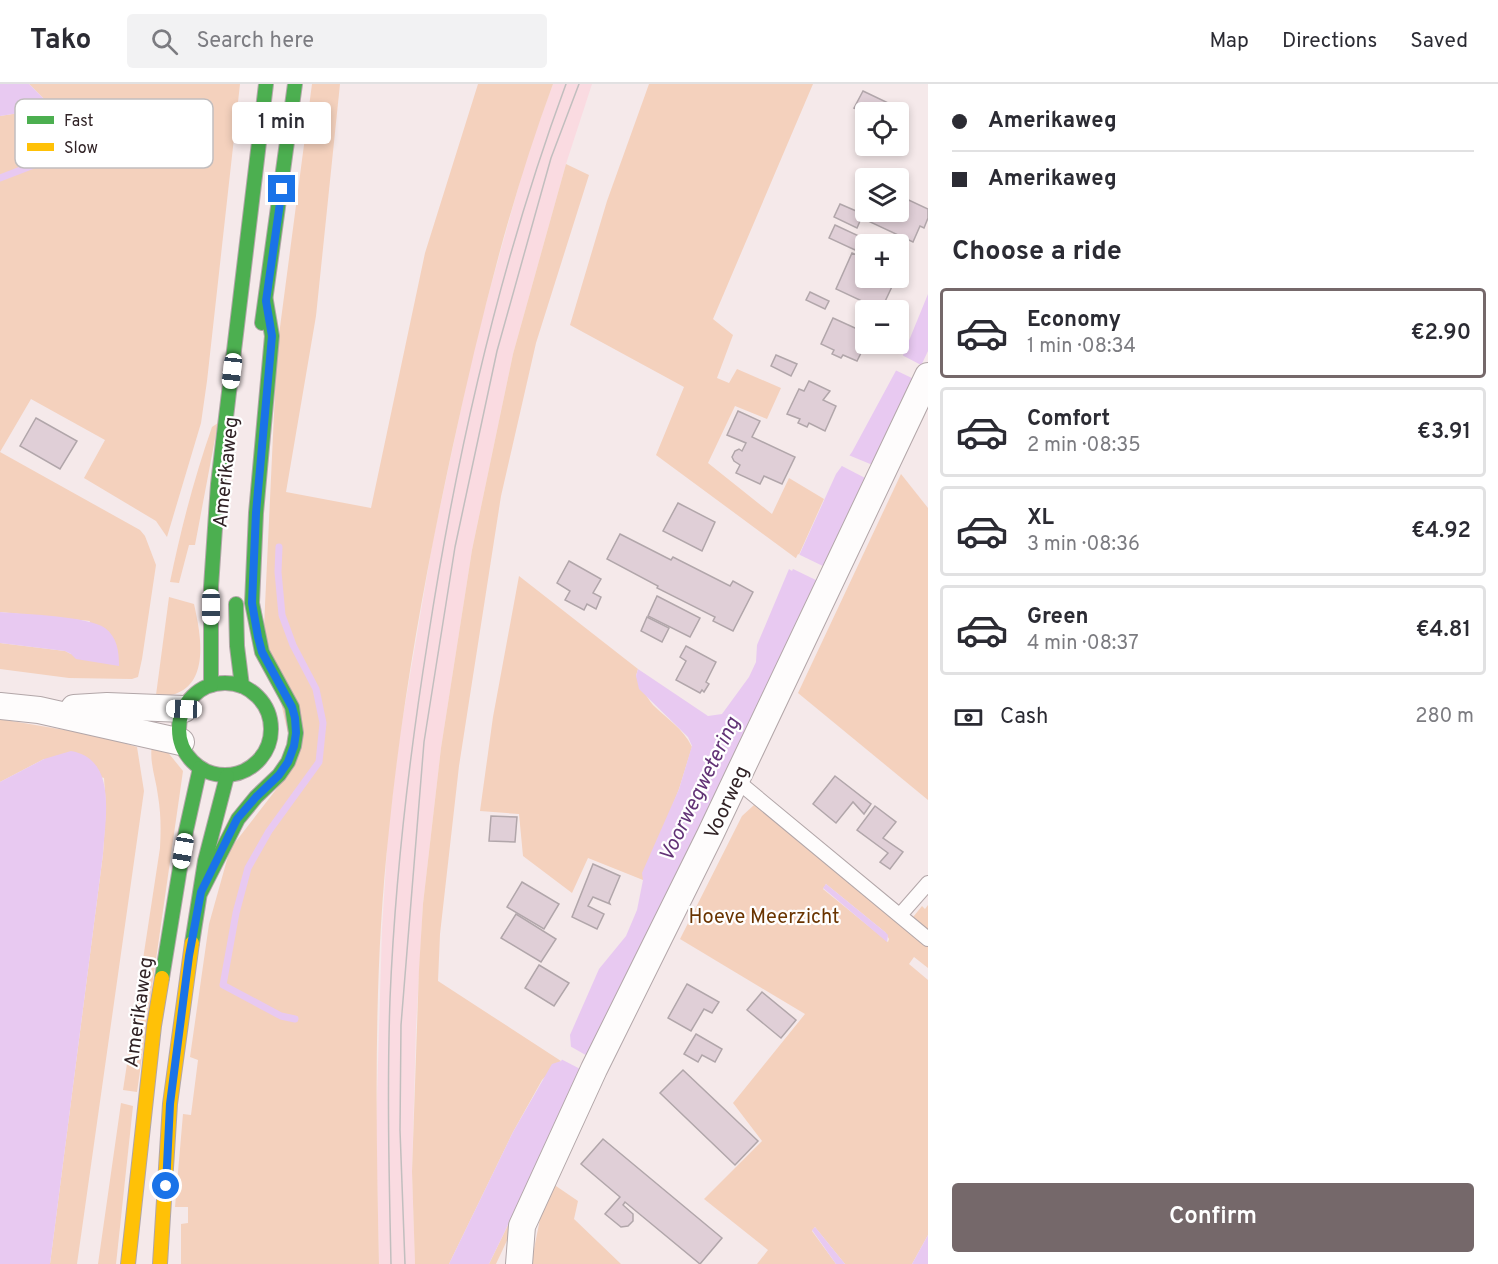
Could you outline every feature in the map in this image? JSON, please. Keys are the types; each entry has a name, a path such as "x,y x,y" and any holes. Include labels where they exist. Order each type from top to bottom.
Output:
{"main road":[{"name":"Amerikaweg","path":"211,685 211,587 216,504 266,84"},
{"path":"254,380 295,84"},
{"path":"201,892 237,819 279,775 288,762 296,733 292,707 262,652 252,603 256,513 272,336 266,301"},
{"path":"236,586 237,646 243,686"},
{"path":"227,683 243,686 265,705 269,713 272,733 267,751 246,771 227,776 200,768 191,761 181,742 180,725 184,709 200,690 211,685 227,683"},
{"name":"Amerikaweg","path":"128,1264 154,1026 183,851 200,768"},
{"path":"160,1264 170,1104 188,966 205,861 227,776"}],"street":[{"name":"Voorweg","path":"504,1264 594,1070 736,780 928,376"},
{"path":"0,706 39,710 181,742"},
{"path":"39,710 107,706 184,709"},
{"name":"Voorweg","path":"519,1264 522,1227"}],"lane":[{"path":"736,780 928,939"},
{"path":"900,915 928,883"}],"shaded area":[{"path":"553,84 592,84 566,164 513,354 472,550 441,748 423,904 416,1027 412,1172 415,1264 379,1264 376,1130 382,930 388,832 400,734 433,540 475,343 528,152"}],"green space":[{"path":"29,84 240,84 201,423 167,537 156,521 84,478 105,440 31,399 0,452 0,116 15,114 15,168 213,168 213,99 44,99"},
{"path":"312,84 340,84 316,316 286,492 371,508 425,253 478,84 553,84 522,174 473,357 433,544 408,686 394,782 380,938 377,1101 379,1264 181,1264 181,1224 188,1223 188,1207 175,1207 183,1114 191,1115 198,1060 190,1057 209,924 230,849 295,765 264,627 277,350"},
{"path":"649,84 813,84 713,319 733,335 717,378 729,383 737,369 781,388 767,419 735,406 708,463 772,514 789,478 824,499 797,559 656,455 684,387 570,325 607,201"},
{"path":"566,164 589,175 536,343 501,496 459,766 440,934 438,981 561,1061 542,1080 513,1132 449,1264 415,1264 412,1172 419,969 423,904 441,748 472,550 513,354"},
{"path":"218,423 195,545 189,545 179,583 170,582 199,465 212,427"},
{"path":"0,452 140,530 145,536 156,565 138,677 132,679 69,678 0,669 0,643 65,651 71,654 90,621 0,612"},
{"path":"901,474 928,508 928,800 798,693"},
{"path":"519,576 638,669 636,676 650,702 679,729 692,747 679,789 643,880 588,858 572,893 523,856 519,814 480,811 493,717"},
{"path":"169,597 194,604 199,628 200,655 194,679 186,688 173,695 156,695"},
{"path":"0,719 100,736 137,747 144,791 77,1264 50,1264 103,854 106,807 104,778 44,759 0,782"},
{"path":"152,744 166,750 183,771 137,1092 123,1090 160,848 161,828 152,764"},
{"name":"Hoeve Meerzicht","path":"754,805 905,927 922,906 925,909 928,905 928,968 914,957 909,964 928,980 928,1235 912,1264 845,1264 815,1227 812,1231 836,1264 757,1264 768,1250 704,1199 762,1141 733,1103 805,1014 680,939 742,816","holes":["826,884 885,932 889,939 888,942 823,889"]},
{"path":"581,1074 583,1078 496,1264 489,1264"},
{"path":"121,1103 133,1106 116,1264 98,1264"},
{"path":"553,1184 578,1201 574,1219 621,1264 531,1264 540,1219"}],"water":[{"path":"0,84 29,84 44,99 15,99 15,114 0,116"},
{"name":"Voorwegwetering","path":"928,294 928,351 742,743 489,1264 449,1264 513,1132 552,1064 561,1061 571,1047 570,1035 599,969 626,936 637,910 643,880 642,873 679,789 692,746 688,737 639,689 636,676 638,669 708,716 722,714 749,677 756,662 757,645 789,569 792,571 836,474 852,452 903,354 909,354 909,341"},
{"path":"0,612 55,616 97,624 105,628 115,640 119,666 76,659 65,651 0,643"},
{"path":"71,751 86,756 96,766 102,778 106,808 103,854 50,1264 0,1264 0,782 44,759"},
{"path":"826,884 885,932 888,935 887,942 823,888"},
{"path":"815,1227 845,1264 836,1264 812,1230"},
{"path":"928,1235 928,1264 912,1264"}],"pier":[{"path":"900,354 923,366 916,380 893,369"},
{"path":"846,454 875,466 869,480 840,465"},
{"path":"798,554 827,568 820,582 791,568"},
{"path":"568,1045 591,1058 584,1071 559,1058"}],"building":[{"path":"863,91 886,102 857,102"},
{"path":"909,200 928,209 928,218 924,228 920,226 913,242 909,240 909,234 896,234 870,222 909,222"},
{"path":"840,204 855,211 855,222 860,222 857,228 834,217"},
{"path":"835,225 855,234 855,250 829,238"},
{"path":"852,253 855,254 855,288 891,288 886,300 860,300 836,289"},
{"path":"810,292 829,301 825,309 806,300"},
{"path":"833,318 855,328 855,354 860,354 857,361 843,355 841,358 832,354 834,350 821,344"},
{"path":"776,355 797,364 791,376 771,366"},
{"path":"809,381 830,391 823,400 836,406 825,431 809,423 807,427 798,423 800,419 787,414 799,389 804,391"},
{"path":"738,411 760,421 752,437 795,457 782,484 764,476 760,484 736,473 740,465 732,457 735,451 739,449 742,451 746,443 727,435"},
{"path":"36,418 77,441 60,469 20,446"},
{"path":"678,503 715,522 702,551 663,531"},
{"path":"620,534 671,560 673,557 730,586 733,581 753,592 733,631 713,621 715,617 657,588 658,586 607,559"},
{"path":"569,561 601,579 593,593 601,597 596,609 587,604 584,610 565,600 570,591 557,583"},
{"path":"657,596 700,618 690,637 648,616"},
{"path":"647,617 669,628 662,642 641,631"},
{"path":"686,646 716,662 706,682 709,684 704,692 702,690 700,693 676,680 686,661 680,657"},
{"path":"835,776 871,804 864,814 853,802 836,823 813,804"},
{"path":"875,806 896,822 883,838 903,852 890,869 880,862 888,853 857,830"},
{"path":"491,816 517,817 515,842 489,841"},
{"path":"593,864 620,876 610,904 593,897 588,906 604,914 597,929 572,917"},
{"path":"522,882 559,904 544,929 507,907"},
{"path":"516,914 556,939 541,962 501,938"},
{"path":"539,965 569,983 554,1006 525,988"},
{"path":"687,984 719,1002 712,1013 704,1009 691,1031 668,1018"},
{"path":"762,992 796,1020 781,1038 747,1010"},
{"path":"696,1034 722,1049 715,1062 702,1055 698,1062 684,1054"},
{"path":"683,1070 758,1141 735,1165 660,1093"},
{"path":"603,1139 722,1238 700,1264 625,1202 623,1205 633,1214 633,1221 628,1226 621,1227 605,1214 620,1197 581,1164"}],"waterway":[{"path":"0,178 26,168"},
{"path":"279,547 278,572 282,615 293,645 316,689 323,723 319,762 269,831 248,868 236,913 223,985 281,1016 295,1019"}],"tram line":[{"path":"391,1264 388,1098 392,954 404,818 421,684 453,498 483,358 521,220 566,84"},
{"path":"405,1264 400,1130 401,1025 424,742 455,547 497,351 551,158 579,84"}],"traffic: fast":[{"path":"211,685 211,587 218,484 266,84"},
{"path":"262,323 295,84"},
{"path":"201,892 238,819 256,797 279,775 288,762 296,733 292,707 262,652 252,603 256,513 272,336 266,301"},
{"path":"236,604 237,646 242,686"},
{"path":"225,683 243,686 258,696 268,711 271,729 268,747 258,762 243,772 225,775 207,772 192,762 182,747 179,729 182,711 192,696 207,686 225,683"},
{"path":"162,978 186,831 200,768"},
{"path":"192,943 205,861 227,776"}],"traffic: slow":[{"path":"160,1264 170,1104 192,943"},
{"path":"128,1264 154,1026 162,978"}],"route":[{"path":"166,1186 170,1104 183,997 201,892 237,819 279,775 288,762 296,733 295,718 287,695 262,652 252,603 256,513 272,336 266,301 282,189"}]}
